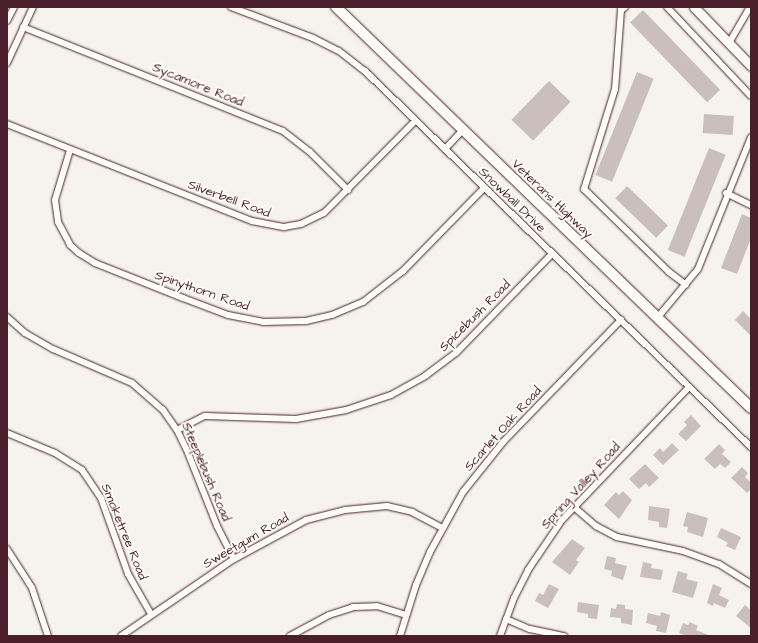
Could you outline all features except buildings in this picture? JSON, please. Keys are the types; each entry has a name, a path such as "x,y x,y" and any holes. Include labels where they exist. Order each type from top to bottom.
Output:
{"main road":[{"name":"Veterans Highway","path":"336,7 462,131 658,317 751,408"},
{"path":"694,7 751,66"}],"street":[{"path":"7,21 14,7"},
{"path":"7,63 33,7"},
{"name":"Snowball Drive","path":"231,7 339,51 365,71 751,447"},
{"path":"625,7 621,10 615,89 584,189 669,272 686,285"},
{"path":"667,7 751,96"},
{"path":"729,43 750,7"},
{"name":"Sycamore Road","path":"23,27 283,131 310,152 348,190"},
{"name":"Silverbell Road","path":"7,124 266,226 293,226 316,219 348,190 415,121"},
{"path":"445,149 462,131"},
{"path":"658,317 698,269 726,193 751,137"},
{"name":"Spinythorn Road","path":"70,150 55,200 58,222 66,238 79,253 95,263 228,315 263,322 306,321 332,315 363,302 403,271 484,188"},
{"path":"726,193 751,205"},
{"name":"Spicebush Road","path":"177,430 205,416 296,419 346,410 391,394 425,376 456,353 552,254"},
{"name":"Steeplebush Road","path":"7,317 25,332 53,349 132,383 163,410 177,430 219,531 234,559"},
{"name":"Scarlet Oak Road","path":"400,636 406,615 442,528 475,476 503,442 621,320"},
{"name":"Spring Valley Road","path":"500,636 514,598 539,552 574,506 689,387"},
{"name":"Smoketree Road","path":"7,433 55,452 82,470 101,498 128,574 152,614"},
{"path":"574,506 596,526 617,537 690,554 719,564 751,584"},
{"name":"Sweetgum Road","path":"122,636 234,559 306,520 358,508 401,509 442,528"},
{"path":"7,549 32,588 48,636"},
{"path":"290,636 329,615 353,607 377,606 406,615"},
{"path":"506,619 530,629 564,636"}]}
